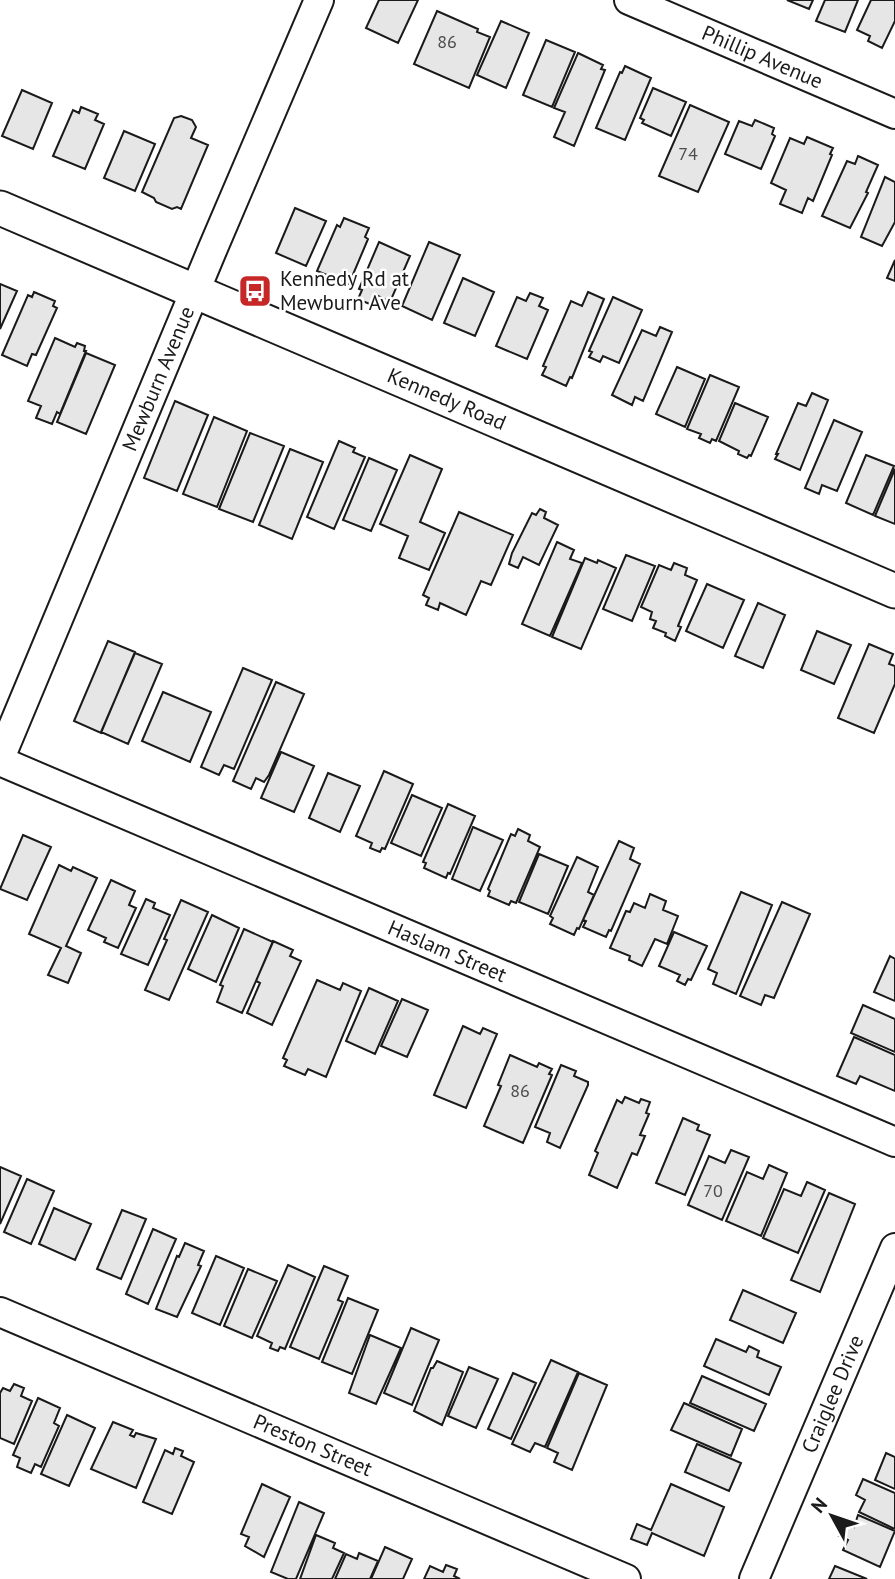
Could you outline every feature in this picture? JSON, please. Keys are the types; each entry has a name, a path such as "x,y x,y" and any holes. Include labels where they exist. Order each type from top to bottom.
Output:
{"street":[{"name":"Mewburn Avenue","path":"0,759 319,0"},
{"name":"Phillip Avenue","path":"629,0 895,114"},
{"name":"Kennedy Road","path":"0,208 895,591"},
{"name":"Haslam Street","path":"0,759 895,1142"},
{"name":"Craiglee Drive","path":"754,1579 895,1248"},
{"name":"Preston Street","path":"0,1312 626,1579"}],"building":[{"path":"379,0 418,0 398,43 366,28"},
{"path":"787,0 813,0 809,9"},
{"path":"825,0 858,0 845,32 816,21"},
{"path":"871,0 895,0 895,21 882,48 868,41 870,36 857,30"},
{"path":"437,11 490,37 469,88 414,64"},
{"path":"501,21 529,33 506,88 477,75"},
{"path":"546,40 575,52 552,107 523,95"},
{"path":"578,53 603,65 601,69 605,70 574,146 554,137 565,112 554,108"},
{"path":"625,66 651,78 625,140 596,128"},
{"path":"653,88 686,102 671,136 642,123 644,120 640,118"},
{"path":"22,90 52,103 33,149 2,136"},
{"path":"690,105 729,122 698,192 659,176"},
{"path":"81,107 98,114 95,120 104,124 85,169 53,156 73,110 79,113"},
{"path":"181,116 192,120 196,127 191,138 208,145 181,209 172,209 142,192 174,118"},
{"path":"755,120 774,128 772,134 775,136 761,169 725,154 739,121 752,126"},
{"path":"124,131 155,144 135,191 104,178"},
{"path":"807,137 833,148 813,201 808,198 802,213 780,204 786,190 771,183 790,138 804,144"},
{"path":"858,156 878,165 866,192 868,193 850,228 822,216 847,161 855,164"},
{"path":"885,177 895,182 895,222 882,246 861,237"},
{"path":"295,208 326,221 306,266 276,253"},
{"path":"344,218 369,228 365,237 368,239 349,284 317,271 337,225 340,227"},
{"path":"379,242 410,256 390,302 378,296 374,306 358,299 362,290 359,289"},
{"path":"429,242 460,255 432,320 402,306"},
{"path":"895,260 895,281 887,278"},
{"path":"463,278 494,292 475,336 444,323"},
{"path":"0,284 17,291 0,329"},
{"path":"34,292 55,301 53,306 57,308 36,355 32,354 27,366 2,355 28,295 32,297"},
{"path":"588,292 604,299 572,378 570,377 566,386 542,375 546,367 543,366 571,301 582,306"},
{"path":"530,293 543,298 539,306 548,310 527,359 496,346 517,297 526,301"},
{"path":"613,297 642,310 619,363 603,356 600,362 589,357 592,352 589,351"},
{"path":"660,327 672,332 643,401 635,397 632,405 612,395 642,330 656,336"},
{"path":"55,338 75,347 77,343 85,346 86,351 60,414 57,412 52,424 36,418 41,406 28,401"},
{"path":"86,353 115,365 86,434 57,422"},
{"path":"677,367 705,379 685,427 656,414"},
{"path":"710,375 739,387 716,441 712,439 710,443 699,438 701,434 687,429"},
{"path":"812,393 828,400 800,470 775,459 798,403 806,406"},
{"path":"175,401 208,415 177,491 144,478"},
{"path":"735,403 768,417 751,456 747,458 719,441"},
{"path":"214,417 247,431 217,507 183,494"},
{"path":"834,420 862,432 837,491 822,485 819,494 805,488"},
{"path":"250,433 284,446 253,522 219,509"},
{"path":"339,441 355,448 353,452 365,457 334,529 307,517"},
{"path":"290,449 323,462 292,539 259,525"},
{"path":"410,455 442,469 420,522 445,533 429,570 399,558 408,536 380,524"},
{"path":"866,455 894,466 873,515 846,503"},
{"path":"369,458 397,470 371,531 343,520"},
{"path":"895,469 895,524 875,516"},
{"path":"540,509 546,512 544,518 558,525 539,565 523,557 518,568 509,564 532,513 536,515"},
{"path":"459,512 513,535 491,585 481,581 466,615 440,603 438,610 426,605 429,598 423,595"},
{"path":"557,542 574,550 570,559 582,563 550,636 522,624"},
{"path":"626,555 655,566 632,621 603,609"},
{"path":"585,558 616,568 581,649 552,637"},
{"path":"674,563 687,568 685,575 697,580 678,626 681,627 675,641 665,636 666,633 653,628 656,621 650,619 652,612 641,607 659,565 671,570"},
{"path":"707,584 744,600 723,648 686,631"},
{"path":"758,603 785,615 763,668 735,656"},
{"path":"817,631 851,645 834,684 801,670"},
{"path":"108,641 135,652 101,733 74,721"},
{"path":"869,644 893,654 889,664 895,666 895,684 874,733 838,718"},
{"path":"135,653 162,664 128,744 101,732"},
{"path":"243,668 272,680 234,769 224,765 219,775 201,767"},
{"path":"276,682 304,694 269,775 264,782 256,778 251,789 233,781"},
{"path":"163,692 211,712 190,762 142,741"},
{"path":"281,752 314,766 294,812 261,798"},
{"path":"384,771 413,784 385,849 382,848 380,852 370,848 372,843 356,836"},
{"path":"328,773 360,786 340,832 309,818"},
{"path":"412,795 442,808 421,856 391,843"},
{"path":"448,804 475,816 446,878 424,868 426,863 423,862"},
{"path":"473,827 503,840 480,891 452,879"},
{"path":"518,829 530,835 528,841 540,847 516,903 511,901 509,905 488,896 488,889 511,834 515,836"},
{"path":"23,835 51,847 27,900 0,889"},
{"path":"619,841 634,848 630,859 640,864 606,937 583,927 586,921 583,920"},
{"path":"539,854 568,866 548,914 519,902"},
{"path":"577,857 598,867 588,892 594,895 574,935 550,924 553,918 550,916"},
{"path":"59,865 71,871 73,867 97,878 66,946 81,953 68,983 48,975 61,948 29,934"},
{"path":"111,880 135,891 129,905 136,908 118,948 104,942 106,938 88,930"},
{"path":"741,892 772,905 736,994 713,984 717,973 708,969"},
{"path":"650,894 666,901 663,910 678,916 667,944 655,939 642,966 629,960 630,956 610,948 626,911 630,912 634,903 645,908"},
{"path":"146,899 155,903 153,908 170,915 148,965 121,954"},
{"path":"181,900 208,912 169,1000 145,990"},
{"path":"782,902 810,914 774,998 765,995 761,1005 740,996"},
{"path":"212,915 239,928 216,982 188,969"},
{"path":"244,929 273,942 242,1013 217,1002 223,986 220,985"},
{"path":"674,932 707,946 691,980 688,979 685,985 677,981 680,975 659,966"},
{"path":"273,941 293,950 290,956 301,961 272,1025 247,1013 260,983 256,981"},
{"path":"890,956 895,959 895,1001 874,992"},
{"path":"317,980 340,990 343,983 361,991 326,1077 308,1069 305,1075 284,1066 287,1060 283,1058"},
{"path":"369,988 398,1001 375,1054 346,1041"},
{"path":"402,999 428,1010 407,1057 381,1046"},
{"path":"863,1005 895,1019 895,1052 851,1033"},
{"path":"463,1026 480,1034 483,1028 497,1034 466,1108 434,1095"},
{"path":"854,1037 895,1055 895,1091 860,1076 856,1084 837,1076"},
{"path":"510,1055 537,1067 539,1063 552,1069 549,1074 552,1075 523,1143 484,1126 501,1086 498,1085"},
{"path":"561,1065 576,1071 574,1076 588,1082 588,1085 560,1148 547,1142 550,1133 535,1127"},
{"path":"625,1097 639,1103 641,1099 650,1102 646,1113 649,1114 640,1135 645,1136 637,1155 632,1153 617,1188 589,1175 598,1153 595,1151 617,1100 622,1103"},
{"path":"683,1118 699,1125 697,1130 710,1135 685,1195 656,1183"},
{"path":"731,1150 749,1157 722,1220 688,1205 709,1156 725,1163"},
{"path":"769,1165 787,1173 761,1236 726,1221 747,1172 763,1179"},
{"path":"0,1167 21,1176 0,1224"},
{"path":"27,1179 54,1191 31,1244 4,1232"},
{"path":"807,1182 825,1190 798,1253 763,1238 784,1189 801,1196"},
{"path":"829,1193 855,1204 820,1292 791,1280"},
{"path":"54,1208 91,1224 75,1260 39,1244"},
{"path":"122,1210 146,1219 121,1279 97,1269"},
{"path":"153,1229 176,1239 148,1304 126,1294"},
{"path":"185,1243 204,1251 198,1265 201,1266 177,1317 156,1309"},
{"path":"216,1256 244,1268 220,1325 192,1313"},
{"path":"288,1265 315,1277 285,1349 280,1347 278,1351 270,1348 272,1343 257,1336"},
{"path":"324,1266 348,1276 338,1300 343,1302 319,1359 290,1347"},
{"path":"248,1269 277,1281 252,1338 224,1326"},
{"path":"743,1290 796,1313 783,1343 730,1320"},
{"path":"348,1298 378,1310 352,1374 322,1362"},
{"path":"411,1328 439,1340 412,1405 384,1393"},
{"path":"370,1335 401,1348 376,1404 349,1393"},
{"path":"716,1339 746,1352 749,1346 759,1351 757,1357 781,1367 769,1395 704,1366"},
{"path":"551,1360 578,1372 545,1447 535,1443 530,1452 512,1444"},
{"path":"437,1361 463,1372 442,1425 414,1411 431,1368"},
{"path":"469,1367 498,1379 476,1428 448,1416"},
{"path":"513,1373 536,1383 511,1439 488,1429"},
{"path":"579,1373 607,1385 572,1470 554,1462 558,1453 547,1448"},
{"path":"702,1376 766,1404 754,1431 690,1403"},
{"path":"14,1384 24,1388 21,1396 32,1401 14,1444 0,1438 0,1393 3,1388 10,1391"},
{"path":"38,1398 60,1408 54,1423 59,1426 41,1467 35,1464 31,1473 17,1467 20,1458 13,1455"},
{"path":"684,1403 742,1429 731,1456 671,1430"},
{"path":"67,1415 95,1428 69,1486 41,1474"},
{"path":"113,1422 133,1430 130,1435 134,1437 136,1433 156,1439 136,1488 91,1469"},
{"path":"697,1444 741,1463 729,1491 685,1472"},
{"path":"175,1448 183,1451 181,1456 194,1462 172,1514 143,1502 165,1450 173,1454"},
{"path":"886,1453 895,1457 895,1489 875,1480"},
{"path":"863,1479 895,1493 895,1529 859,1512 865,1500 856,1495"},
{"path":"262,1484 290,1497 264,1557 245,1546 249,1537 241,1534"},
{"path":"671,1484 724,1507 704,1556 652,1533 647,1545 631,1539 637,1524 651,1530"},
{"path":"299,1502 324,1513 296,1579 288,1579 271,1572"},
{"path":"858,1515 895,1531 880,1567 843,1550 848,1540 839,1536 845,1522 854,1527"},
{"path":"316,1535 335,1543 333,1548 344,1553 332,1579 300,1579"},
{"path":"385,1547 412,1559 403,1579 371,1579"},
{"path":"359,1553 378,1561 370,1579 335,1579 346,1554 357,1559"},
{"path":"446,1565 457,1569 454,1576 460,1579 424,1579 430,1566 443,1572"},
{"path":"835,1566 867,1579 829,1579"}],"place":[{"name":"Kennedy Rd at Mewburn Ave","path":"255,291"}]}
